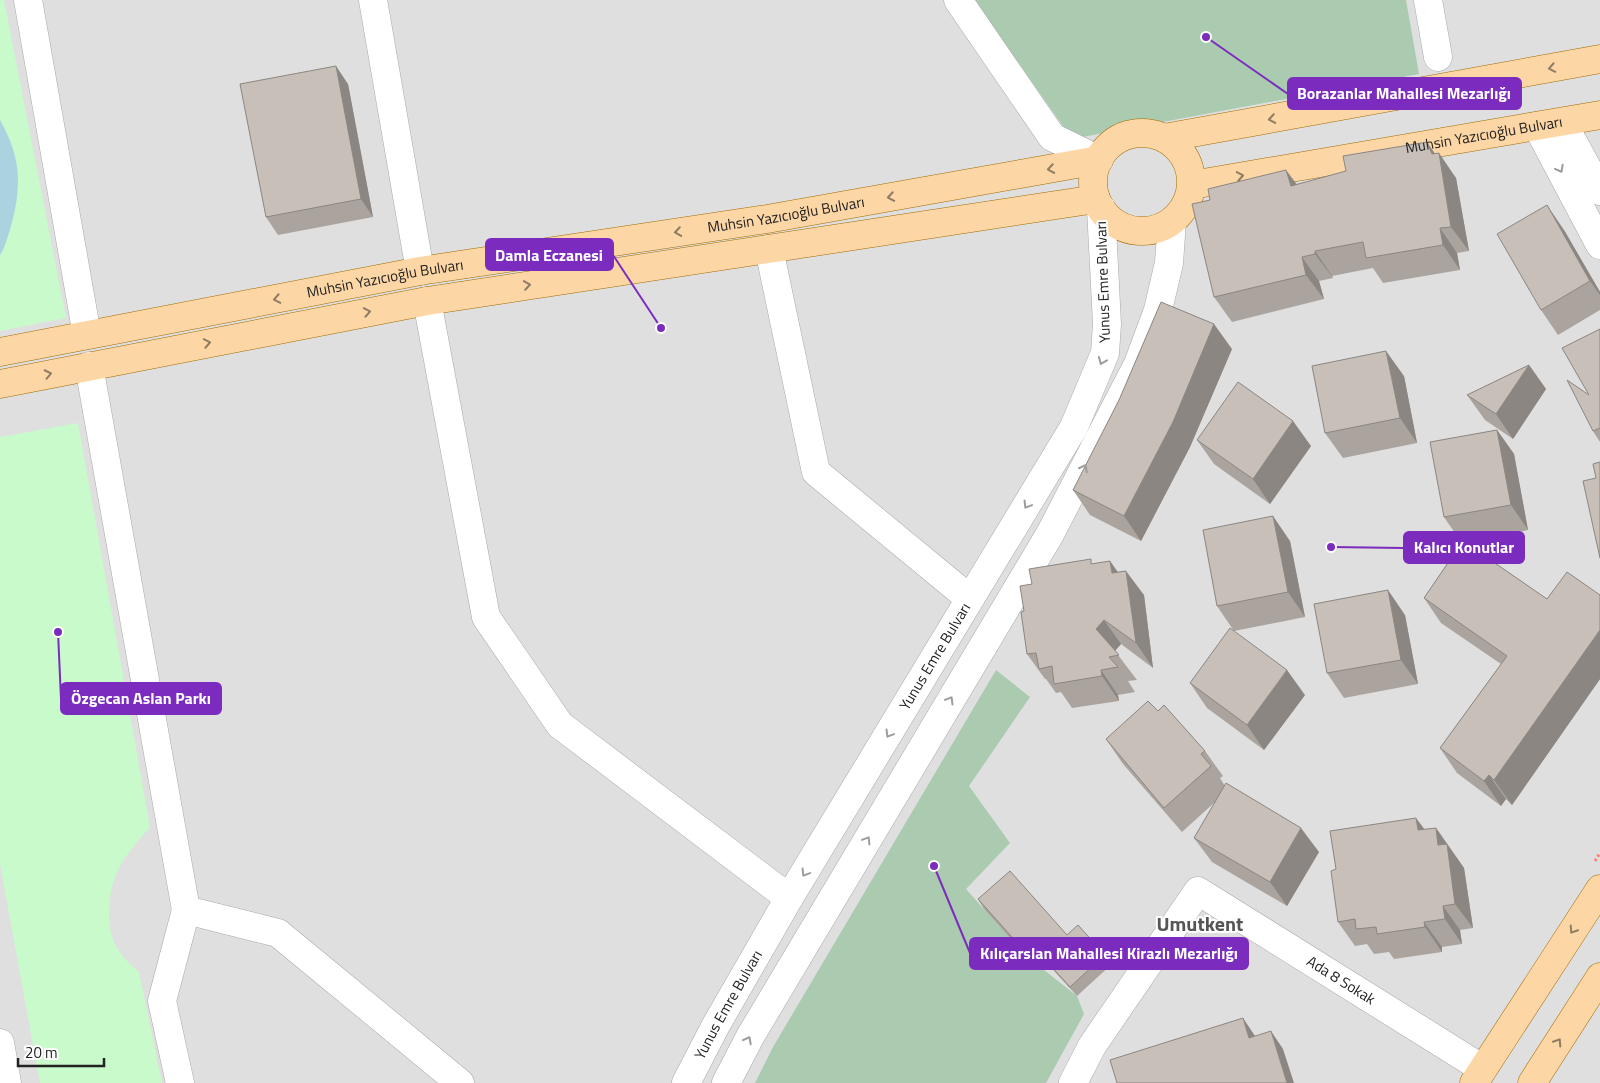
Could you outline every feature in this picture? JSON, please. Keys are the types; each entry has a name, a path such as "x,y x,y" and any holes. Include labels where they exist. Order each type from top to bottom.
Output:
{"main road":[{"path":"1164,138 1600,59"},
{"name":"Muhsin Yazıcıoğlu Bulvarı","path":"1192,184 1600,115"},
{"path":"1149,133 1164,138 1176,146 1190,170 1192,184 1186,205 1172,221 1160,228 1147,231 1133,230 1109,218 1098,203 1094,180 1099,160 1107,148 1120,139 1134,134 1149,133"},
{"name":"Muhsin Yazıcıoğlu Bulvarı","path":"0,352 420,271 767,219 1099,160"},
{"path":"0,384 427,301 769,248 1098,203"},
{"path":"1479,1076 1600,889"},
{"path":"1532,1083 1600,977"}],"street":[{"path":"28,0 87,335"},
{"path":"373,0 420,271"},
{"path":"958,0 1052,137 1099,160"},
{"path":"1428,0 1438,57"},
{"path":"1550,124 1600,191"},
{"path":"1550,124 1600,245"},
{"name":"Yunus Emre Bulvarı","path":"686,1083 716,1025 789,898 1074,427 1105,353 1107,324 1098,203"},
{"path":"726,1083 751,1035 1050,534 1138,364 1158,310 1169,263 1172,221"},
{"path":"769,248 816,472 970,599"},
{"path":"427,301 486,617 560,725 789,898"},
{"path":"89,366 186,910 162,1001 180,1083"},
{"name":"Ada 8 Sokak","path":"1073,1083 1092,1046 1198,891 1479,1076"},
{"path":"186,910 278,933 460,1083"},
{"path":"0,1043 7,1083"}],"shaded area":[{"path":"0,0 1600,0 1600,1083 0,1083"}],"green space":[{"path":"0,0 4,0 66,318 0,331"},
{"path":"974,0 1406,0 1419,74 1072,139"},
{"path":"78,423 150,827 133,847 118,870 110,898 110,929 118,950 139,972 162,1083 40,1083 0,864 0,437"},
{"path":"996,670 1030,697 969,786 1010,843 966,889 1025,955 1077,996 1084,1014 1046,1083 755,1083 773,1047"}],"water":[{"path":"0,120 13,148 18,174 18,187 14,215 5,246 0,255"}],"building":[{"path":"336,66 361,199 266,217 240,84"},
{"path":"1427,142 1432,154 1439,153 1451,227 1440,228 1443,245 1366,258 1363,242 1315,251 1315,254 1302,257 1306,275 1214,297 1192,204 1210,200 1208,189 1286,170 1291,186 1346,171 1343,156"},
{"path":"1547,205 1590,281 1541,310 1497,234"},
{"path":"1161,302 1214,324 1173,422 1124,516 1073,490 1119,400"},
{"path":"1600,329 1600,428 1593,431 1567,380 1589,395 1562,348"},
{"path":"1386,351 1400,418 1325,433 1312,366"},
{"path":"1529,365 1496,414 1467,395"},
{"path":"1238,382 1293,421 1253,479 1197,440"},
{"path":"1497,430 1511,505 1444,517 1430,442"},
{"path":"1600,462 1600,558 1583,481 1596,478 1593,464"},
{"path":"1273,516 1288,592 1217,606 1203,530"},
{"path":"1463,541 1547,599 1567,572 1600,595 1600,630 1494,780 1489,775 1484,781 1440,748 1507,656 1424,598"},
{"path":"1091,559 1091,564 1110,561 1112,573 1126,571 1136,643 1104,620 1096,629 1119,655 1109,657 1118,667 1101,670 1102,676 1054,684 1052,666 1039,669 1036,653 1027,654 1021,612 1024,611 1020,586 1032,584 1029,569"},
{"path":"1388,590 1401,660 1327,673 1314,604"},
{"path":"1230,628 1287,670 1247,725 1190,683"},
{"path":"1148,701 1158,711 1164,705 1205,751 1201,754 1211,766 1164,808 1106,739"},
{"path":"1226,783 1301,828 1270,882 1194,838"},
{"path":"1416,818 1418,830 1436,828 1438,845 1447,844 1455,904 1443,906 1445,919 1424,922 1425,927 1377,934 1376,927 1356,929 1355,919 1338,922 1331,871 1336,869 1330,831"},
{"path":"1010,871 1067,935 1078,925 1105,955 1070,987 1026,939 1019,945 978,899"},
{"path":"1243,1018 1249,1038 1271,1031 1287,1083 1117,1083 1110,1060"}],"place":[{"name":"Borazanlar Mahallesi Mezarlığı","path":"1206,37"},
{"name":"Damla Eczanesi","path":"661,328"},
{"name":"Kalıcı Konutlar","path":"1331,547"},
{"name":"Özgecan Aslan Parkı","path":"58,632"},
{"name":"Kılıçarslan Mahallesi Kirazlı Mezarlığı","path":"934,866"}],"district":[{"name":"Umutkent","path":"1200,924"}]}
